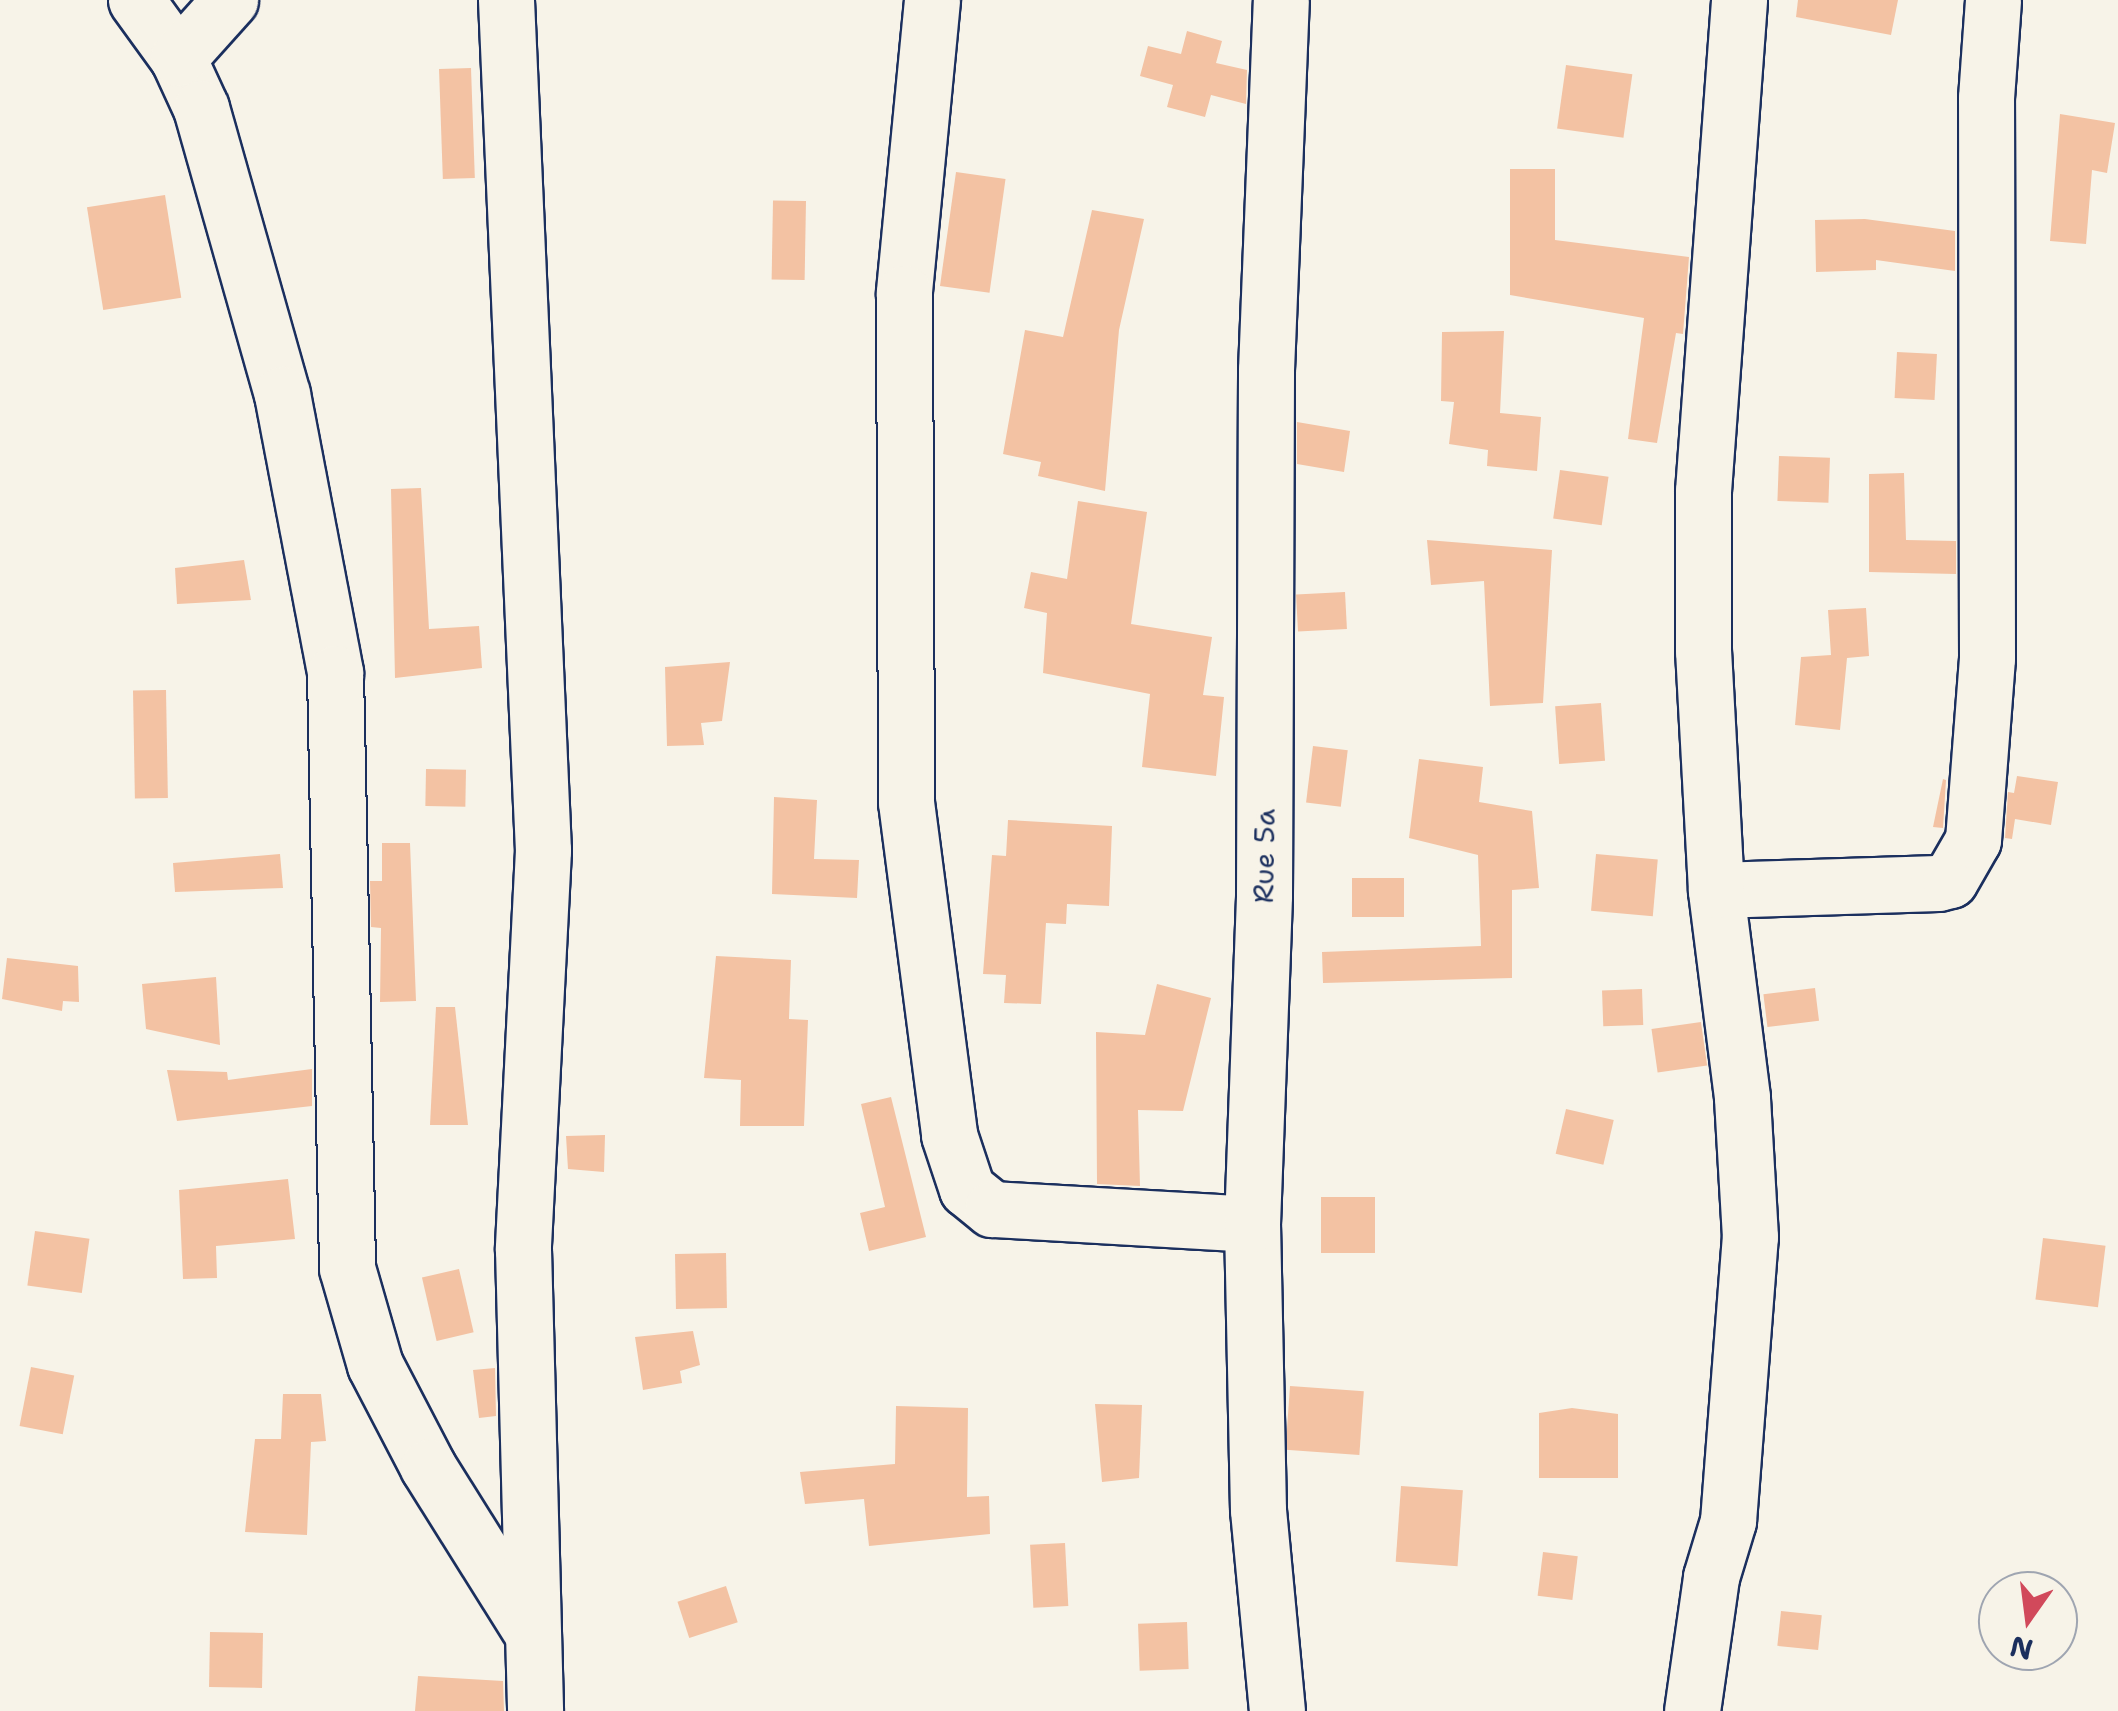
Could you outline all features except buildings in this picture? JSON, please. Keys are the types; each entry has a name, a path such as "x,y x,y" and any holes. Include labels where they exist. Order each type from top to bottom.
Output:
{"street":[{"path":"136,0 178,58 201,108 282,394 336,673 347,1268 376,1365 428,1466 532,1633"},
{"path":"178,58 230,0"},
{"path":"506,0 543,850 524,1250 535,1711"},
{"path":"932,0 904,292 906,802 950,1135 968,1189 992,1209 1252,1224"},
{"name":"Rue 5a","path":"1276,1711 1258,1510 1252,1224 1264,895 1266,370 1281,0"},
{"path":"1692,1711 1711,1577 1728,1521 1750,1237 1742,1097 1716,890 1703,651 1702,491 1738,0"},
{"path":"1716,890 1938,883 1950,880 1973,840 1987,658 1986,98 1993,0"}]}
